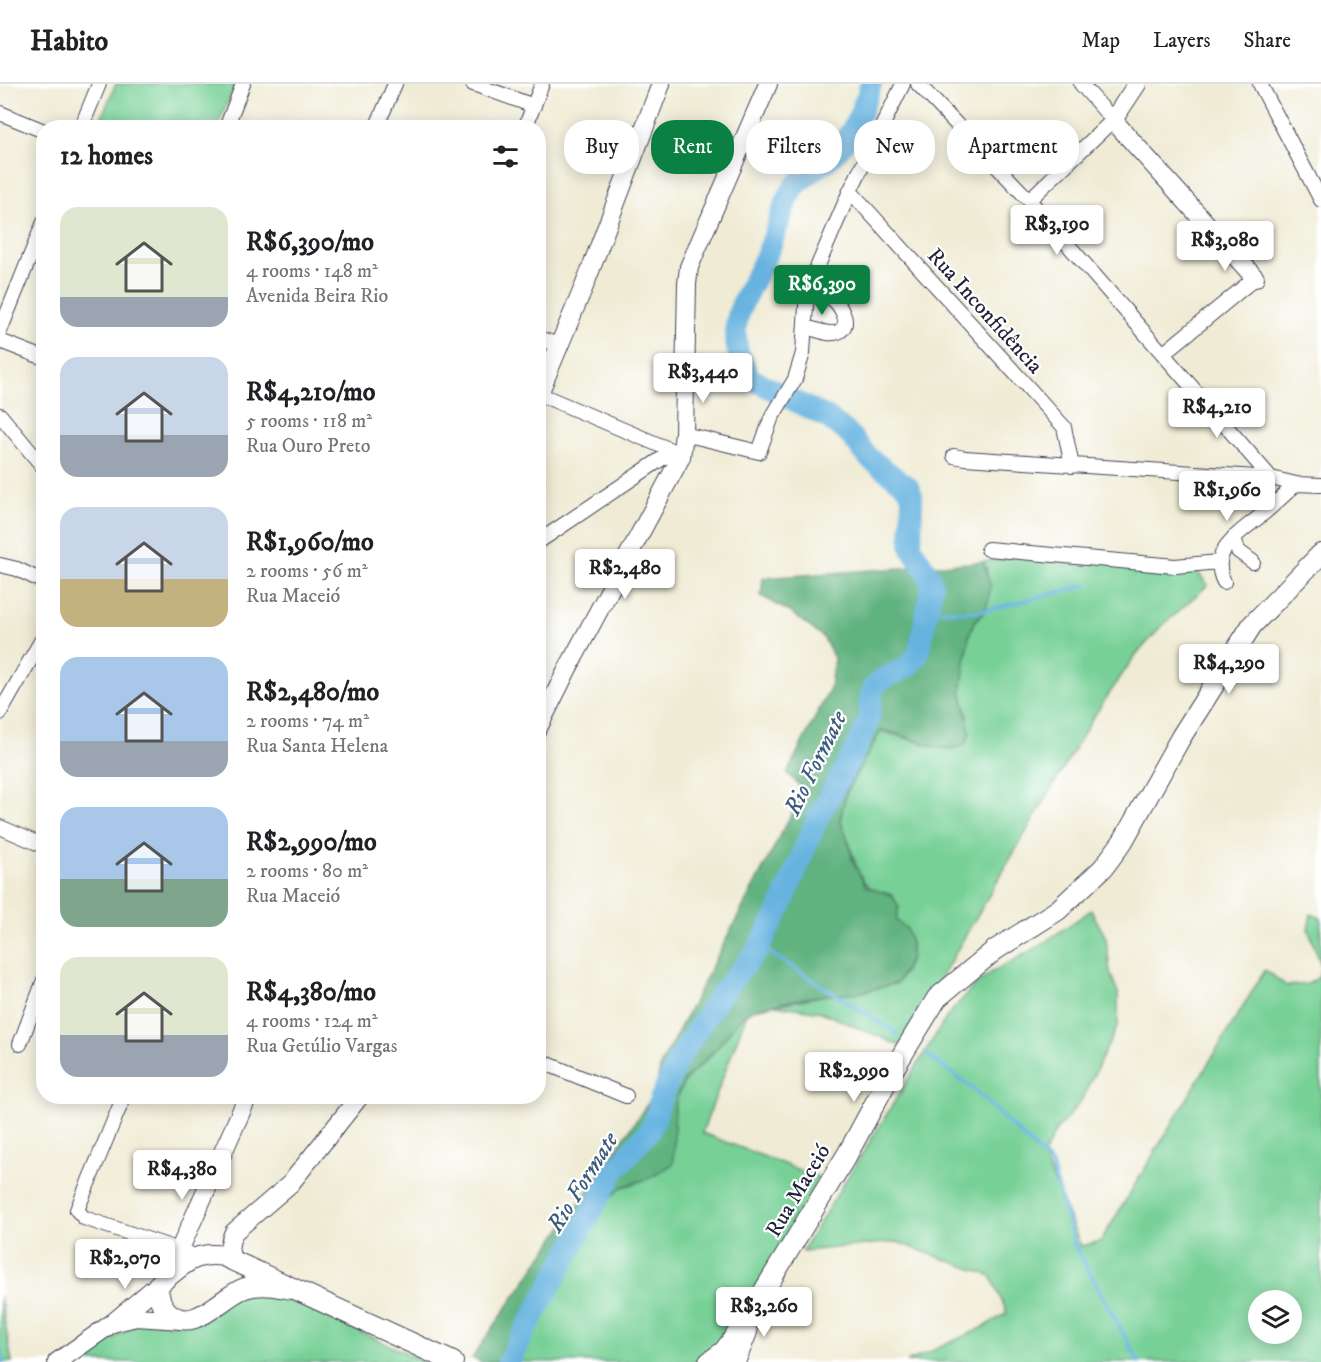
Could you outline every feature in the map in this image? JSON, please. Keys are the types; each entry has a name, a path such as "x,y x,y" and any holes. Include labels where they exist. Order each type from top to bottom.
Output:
{"main road":[{"name":"Rua Maceió","path":"709,1362 724,1351 742,1327 848,1153 893,1070 937,998 995,950 1058,910 1103,868 1123,841 1181,737 1252,625 1321,554"},
{"path":"292,1288 266,1285 246,1288 230,1295 201,1317 182,1320 170,1314 163,1307 158,1293 158,1285 190,1259 199,1255 214,1254 232,1260 453,1362"},
{"path":"230,1295 235,1269 232,1260"},
{"name":"Rua Maceió","path":"735,1362 758,1301"}],"street":[{"path":"84,120 99,84"},
{"path":"229,120 243,84"},
{"path":"379,120 395,84"},
{"path":"473,84 534,106"},
{"path":"528,120 542,84"},
{"path":"546,378 661,84"},
{"path":"546,710 677,453 684,434 689,267 768,84"},
{"path":"684,434 759,452 771,419 795,379 803,353 807,291 850,191 903,84"},
{"path":"918,84 1029,200 1271,478"},
{"path":"1081,84 1255,278 1163,354"},
{"path":"1029,200 1113,120 1137,84"},
{"path":"1260,84 1321,200"},
{"path":"0,113 36,128"},
{"name":"Rua Inconfidência","path":"850,191 1064,427 1072,466"},
{"path":"0,331 36,242"},
{"path":"806,327 827,333 837,333 845,321 843,311 829,296 807,291"},
{"path":"0,340 36,355"},
{"path":"546,341 560,345"},
{"path":"546,398 677,453"},
{"path":"0,415 36,458"},
{"path":"546,537 677,453"},
{"path":"954,456 965,459 1271,478 1296,484 1321,485"},
{"path":"1224,582 1219,572 1219,562 1227,544 1296,484"},
{"path":"1234,537 1238,551 1253,562"},
{"path":"988,549 1175,566 1219,562"},
{"path":"0,565 17,569 36,578"},
{"path":"1296,578 1321,570"},
{"path":"0,713 36,650"},
{"path":"0,827 36,843"},
{"path":"20,1044 36,1001"},
{"path":"546,1063 626,1096"},
{"path":"121,1104 77,1210 84,1218 179,1251 199,1255"},
{"path":"173,1272 179,1251 244,1104"},
{"path":"232,1260 229,1242 234,1232 290,1184 354,1104"},
{"path":"57,1362 114,1322 158,1285"},
{"path":"114,1322 136,1317 182,1320"}],"green space":[{"path":"116,84 236,84 220,120 100,120"},
{"path":"1043,551 1195,569 1208,585 1162,626 1134,657 1092,719 901,1046 821,1012 775,1005 827,995 854,994 897,983 905,971 911,958 911,943 896,920 899,907 871,889 861,877 841,822 842,807 850,785 881,731 939,748 952,749 968,717 961,691 969,635 974,622 984,612 987,569 983,562"},
{"path":"983,562 990,584 989,599 984,612 974,622 969,635 961,691 970,732 965,745 943,748 892,732 881,731 847,790 840,821 853,861 866,887 892,895 899,907 896,920 907,929 911,943 911,958 897,983 854,994 798,999 756,1009 743,1015 715,1050 685,1080 678,1094 675,1108 673,1164 650,1178 622,1187 611,1197 596,1220 585,1231 577,1259 556,1276 536,1305 506,1362 481,1362 472,1358 655,1093 661,1064 804,790 787,773 830,688 834,658 823,637 790,612 761,596 763,578"},
{"path":"1091,910 1106,938 1110,972 1118,993 1118,1025 1081,1101 1055,1132 1043,1156 1081,1246 1101,1241 1265,970 1287,986 1308,984 1318,978 1321,969 1321,1362 907,1362 982,1328 1007,1313 991,1276 897,1242 802,1251 948,1015 971,989 992,972 1036,948"},
{"path":"1311,914 1321,918 1321,965 1308,929"},
{"path":"747,1013 702,1133 823,1179 739,1317 717,1346 698,1362 506,1362 546,1289 566,1265 577,1259 585,1231 596,1220 602,1208 622,1187 637,1183 674,1149 674,1112 682,1086 714,1052 734,1024"},
{"path":"271,1291 426,1362 76,1362 141,1321 172,1324 235,1295"},
{"path":"0,1296 12,1362 0,1362"}],"waterway":[{"name":"Rio Formate","path":"508,1362 614,1171 649,1131 679,1058 720,995 756,952 780,909 817,819 864,733 874,687 881,680 909,666 919,652 932,586 930,577 911,547 912,495 908,487 869,458 848,433 828,418 750,378 740,359 736,341 736,325 740,310 770,247 791,192 799,182 829,159 843,144 860,114 871,84"},
{"path":"928,609 983,611 1087,585"},
{"path":"759,946 896,1033"},
{"path":"927,1055 975,1090 1051,1164 1075,1246 1139,1362"},
{"path":"0,1347 3,1362"}]}
